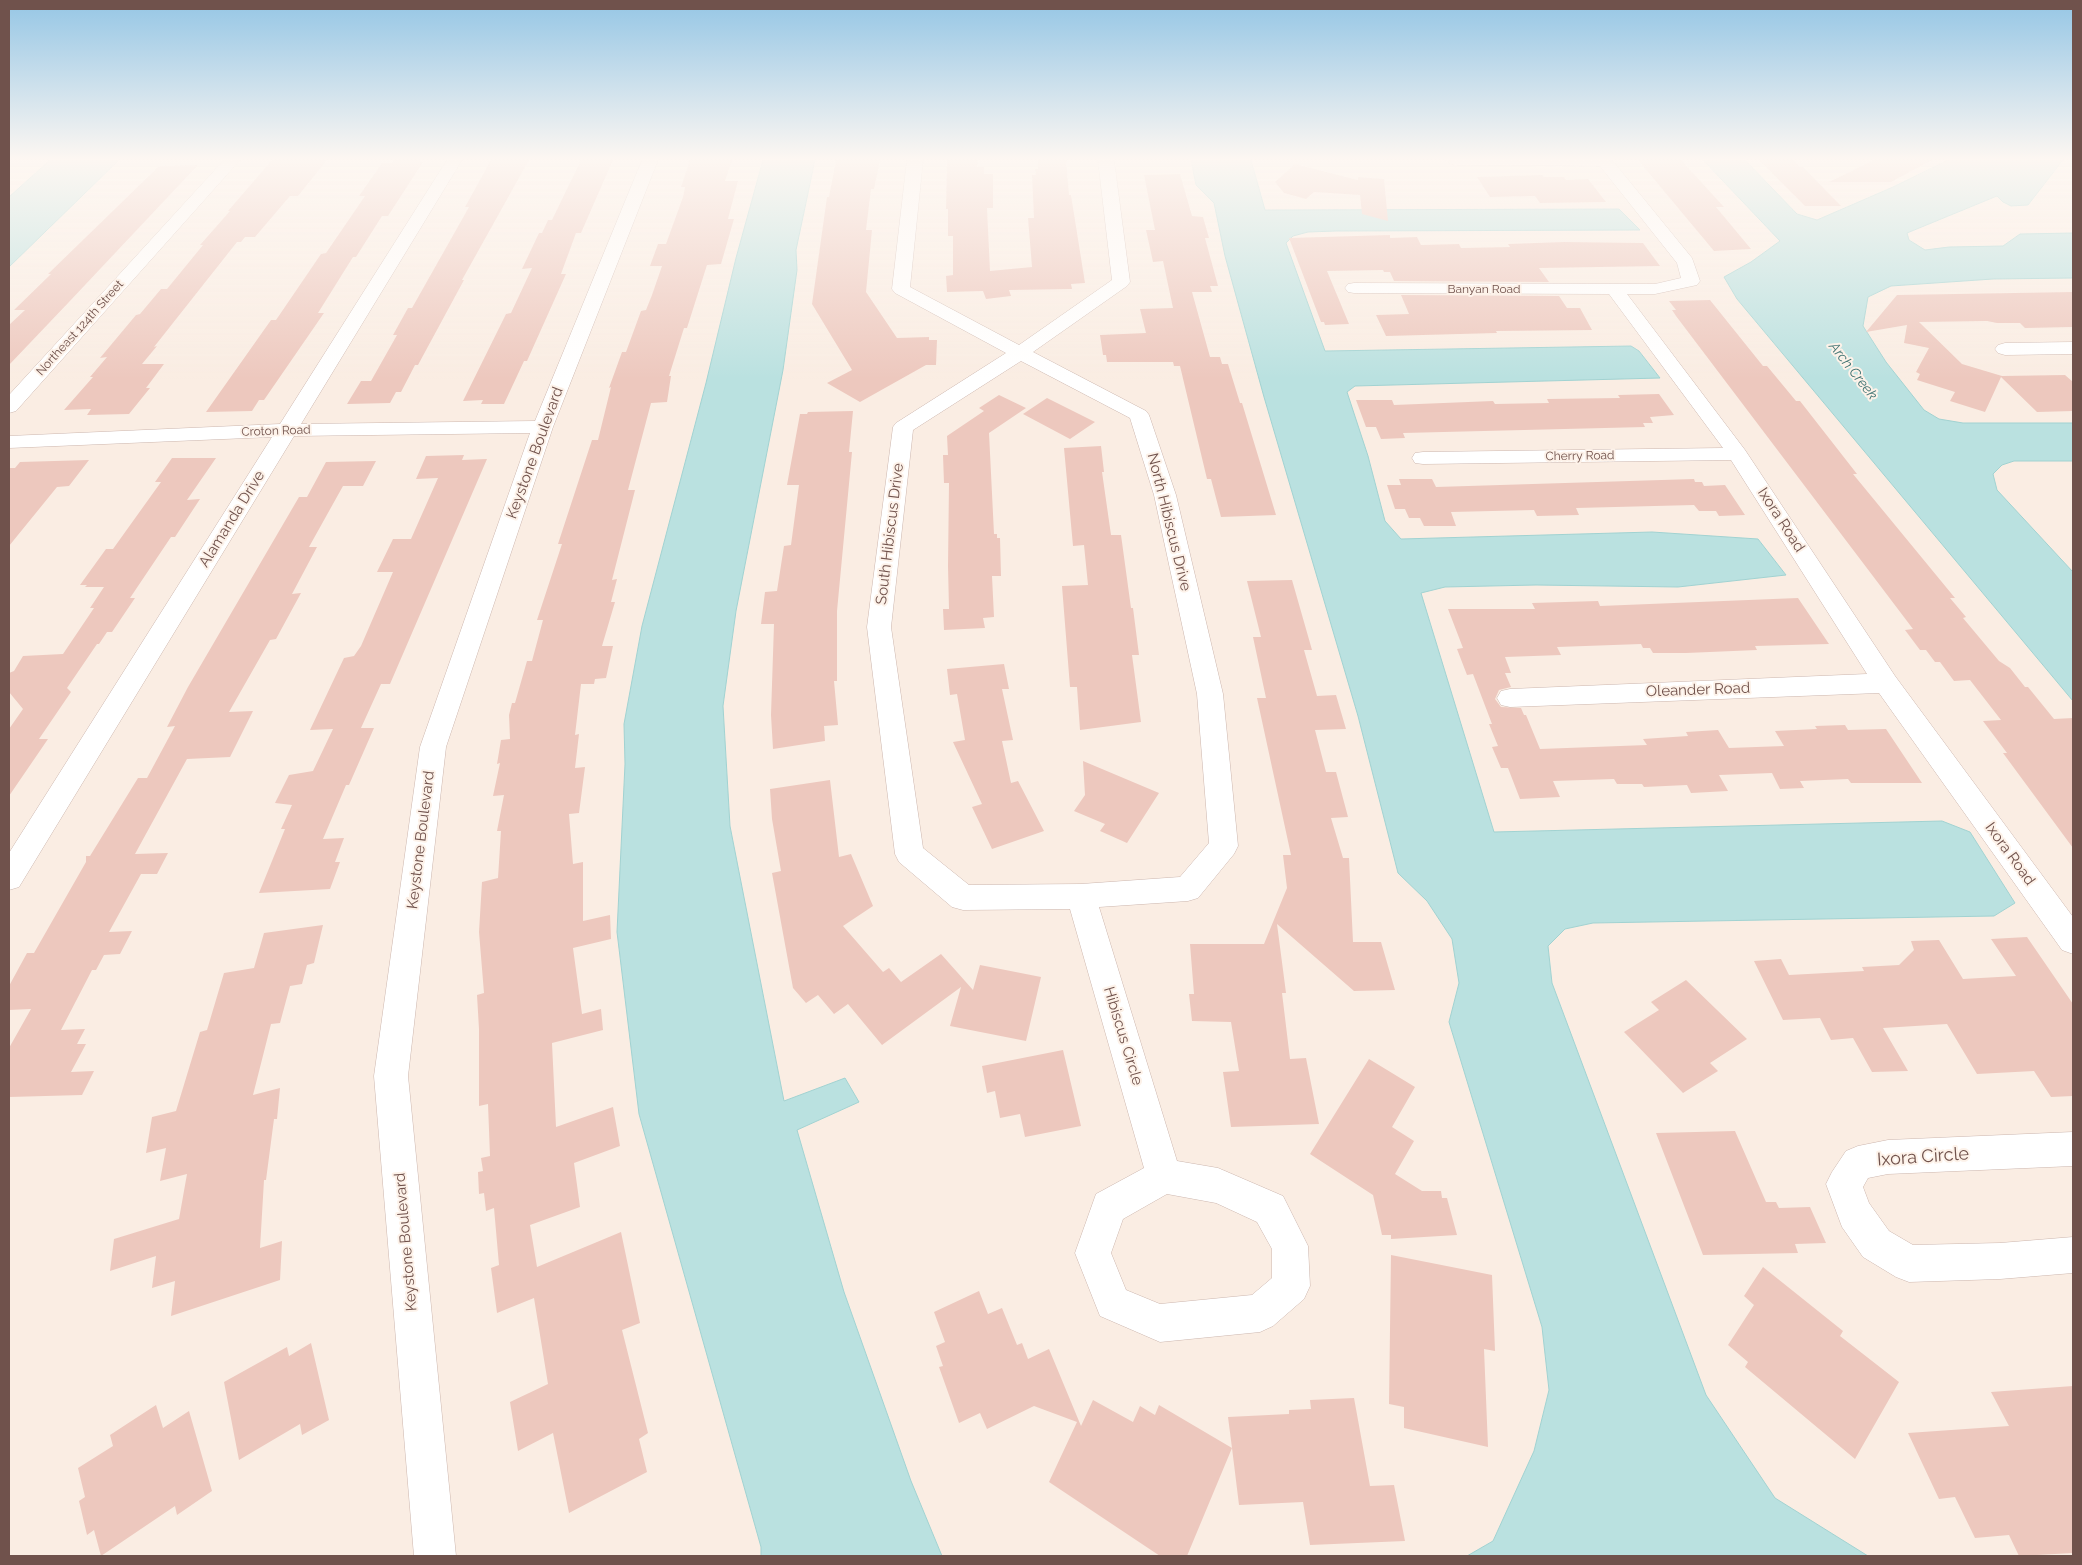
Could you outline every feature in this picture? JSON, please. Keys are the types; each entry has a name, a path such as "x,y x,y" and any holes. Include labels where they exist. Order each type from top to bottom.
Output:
{"street":[{"name":"Northeast 124th Street","path":"9,407 166,233"},
{"name":"Alamanda Drive","path":"9,878 409,233"},
{"name":"Keystone Boulevard","path":"435,1556 391,1076 433,747 543,427 621,233"},
{"path":"908,233 902,288 1020,353 1121,282 1115,233"},
{"path":"1614,290 1655,289 1690,281 1686,262 1663,233"},
{"name":"Banyan Road","path":"1354,288 1614,290"},
{"name":"Ixora Road","path":"1614,290 1738,454 1886,683 2073,941"},
{"path":"2005,349 2073,348"},
{"name":"South Hibiscus Drive","path":"1020,353 903,428 879,627 909,854 963,898 1082,896"},
{"name":"North Hibiscus Drive","path":"1020,353 1139,415 1165,495 1210,694 1224,846 1188,889 1082,896"},
{"name":"Croton Road","path":"9,442 287,430 543,427"},
{"name":"Cherry Road","path":"1423,458 1738,454"},
{"name":"Oleander Road","path":"1510,698 1886,683"},
{"name":"Hibiscus Circle","path":"1082,896 1164,1176"},
{"name":"Ixora Circle","path":"2073,1149 1888,1157 1858,1163 1844,1184 1855,1214 1876,1244 1909,1264 2000,1261 2073,1255"},
{"path":"1164,1176 1218,1186 1270,1209 1290,1246 1291,1286 1260,1313 1160,1323 1113,1303 1093,1253 1109,1206 1164,1176"}],"water":[{"path":"9,233 44,233 9,267"},
{"path":"743,233 800,233 796,250 797,270 783,370 736,611 723,706 730,826 784,1101 845,1078 859,1102 797,1130 844,1292 911,1481 942,1556 761,1556 761,1547 639,1114 617,932 625,764 624,724 642,626 706,383"},
{"path":"1220,233 1304,233 1293,236 1286,243 1325,351 1631,346 1639,351 1660,378 1355,386 1347,392 1368,456 1385,521 1401,539 1652,532 1758,539 1786,575 1678,587 1536,585 1445,587 1421,593 1494,832 1942,821 1970,832 2015,903 1994,916 1593,923 1565,929 1548,946 1552,983 1706,1395 1775,1498 1868,1556 1467,1556 1493,1541 1534,1451 1549,1390 1542,1327 1449,1022 1459,983 1452,939 1427,901 1398,873 1358,716 1264,397"},
{"name":"Arch Creek","path":"1772,233 1907,233 1909,240 1925,250 1949,247 2003,246 2020,234 2073,233 2073,278 1993,279 1891,286 1868,297 1863,326 1886,362 1924,410 1939,419 1963,423 2073,423 2073,461 2014,461 2002,465 1993,474 1997,490 2073,572 2073,701 1737,299 1724,277 1751,262 1780,241"}],"building":[{"path":"90,233 134,233 9,365 9,325 25,310 14,310 51,274 48,274"},
{"path":"211,233 258,233 255,237 245,237 241,242 237,242 154,347 157,346 142,364 164,364 146,388 150,388 129,414 87,415 91,409 64,410 93,377 90,377 107,357 100,358 136,315 140,314 161,289 167,289 203,245 200,245"},
{"path":"340,233 371,233 356,257 353,257 318,313 324,313 264,400 259,400 252,411 206,412 271,320 276,320 321,254 326,253"},
{"path":"454,233 488,233 418,365 415,365 401,392 396,392 390,403 347,404 361,381 371,381 397,335 393,335 408,308 412,308"},
{"path":"539,233 576,233 561,274 566,274 527,361 524,361 504,404 481,404 483,400 463,401 506,314 511,313 532,268 522,269"},
{"path":"670,233 730,233 721,264 707,265 669,376 671,376 667,402 651,403 628,490 635,490 612,580 617,579 611,602 615,602 602,646 613,646 606,678 595,679 594,684 581,684 575,735 579,734 575,768 585,767 579,813 569,814 573,864 583,862 583,921 610,915 611,939 573,948 582,1014 601,1009 603,1030 552,1043 556,1127 613,1107 620,1146 574,1163 580,1207 530,1225 537,1267 621,1232 640,1323 622,1330 648,1433 639,1439 647,1472 569,1513 553,1433 518,1451 510,1402 548,1384 534,1298 497,1313 491,1268 499,1265 494,1208 486,1211 484,1193 479,1194 478,1172 483,1171 481,1158 490,1156 488,1104 479,1106 477,995 484,993 479,932 482,882 498,878 501,831 497,831 504,795 493,796 500,763 497,764 501,740 510,739 509,715 512,703 515,703 527,661 532,661 543,620 537,620 562,544 558,544 592,440 598,440 611,387 609,388 622,352 626,352 641,311 646,310 662,266 650,266 658,244 666,244"},
{"path":"822,233 872,233 866,292 897,338 929,337 929,340 937,340 936,365 926,365 860,402 827,383 852,370 812,304"},
{"path":"948,233 988,233 990,271 1032,267 1029,233 1077,233 1085,283 1071,284 1072,289 1009,290 1011,296 986,299 983,291 947,292 946,276 953,275 953,236 948,236"},
{"path":"1147,233 1208,233 1209,238 1205,238 1218,286 1210,286 1212,292 1192,292 1210,357 1220,357 1222,364 1228,364 1240,403 1242,403 1276,515 1221,517 1211,479 1207,479 1180,366 1174,366 1173,362 1107,362 1106,355 1103,355 1100,335 1146,333 1140,309 1173,308 1163,261 1153,262"},
{"path":"1699,233 1738,233 1751,249 1714,251"},
{"path":"1390,235 1390,238 1417,237 1421,245 1459,244 1461,248 1510,247 1508,244 1564,242 1643,243 1660,266 1539,268 1549,282 1394,281 1390,272 1384,272 1383,270 1327,271 1349,324 1325,325 1324,322 1321,322 1289,238"},
{"path":"2073,292 2073,327 2025,328 2020,323 1987,321 1919,322 1962,364 2002,376 2065,375 2073,382 2073,411 2037,412 2001,377 1985,412 1950,401 1955,392 1917,380 1920,374 1916,372 1929,348 1904,343 1907,325 1866,332 1897,295"},
{"path":"1401,295 1559,296 1567,308 1580,308 1592,330 1496,331 1497,333 1386,336 1376,315 1409,314"},
{"path":"1710,300 1763,366 1767,366 1796,401 1800,401 1857,474 1853,474 1955,598 1950,598 1966,617 1963,618 1999,661 2010,668 2054,719 2073,718 2073,848 2003,753 2007,753 1983,721 2001,720 1970,680 1954,681 1940,662 1935,662 1926,650 1920,650 1905,630 1913,629 1676,316 1672,310 1676,310 1669,301"},
{"path":"1659,394 1674,415 1650,417 1653,423 1643,423 1645,427 1403,433 1405,438 1381,439 1376,427 1366,427 1356,400 1392,400 1394,405 1493,401 1495,404 1549,403 1547,399 1620,398 1618,395"},
{"path":"999,395 1026,408 989,433 994,534 997,534 997,538 1000,538 1001,576 992,576 994,617 983,618 985,628 944,630 943,609 949,609 949,483 944,483 943,455 948,455 947,436 984,411 979,408"},
{"path":"1047,398 1095,422 1070,439 1023,414"},
{"path":"853,411 849,452 852,452 837,611 837,681 834,681 838,725 824,726 825,741 773,749 771,715 774,624 761,624 765,592 777,591 784,546 791,545 799,485 787,485 800,414 807,414 808,412"},
{"path":"1101,446 1104,472 1102,472 1111,535 1121,535 1131,608 1133,608 1139,655 1132,655 1141,722 1080,730 1077,687 1070,687 1062,586 1088,585 1084,545 1073,546 1064,448"},
{"path":"464,455 462,460 487,459 390,684 381,684 361,728 374,728 349,785 346,785 323,839 344,838 335,862 340,862 330,889 259,893 285,829 281,829 292,805 275,803 289,775 313,771 333,729 310,730 344,658 354,656 361,646 393,572 377,572 393,539 411,539 438,478 416,479 426,456"},
{"path":"172,458 216,458 187,500 200,499 175,537 171,537 130,598 135,598 112,632 107,632 99,644 97,644 67,688 71,692 39,739 48,739 9,796 9,729 23,709 9,692 9,673 14,671 23,656 63,654 94,608 90,608 104,587 85,587 87,585 80,585 106,549 113,549 161,482 155,482"},
{"path":"89,460 69,486 57,487 9,546 9,468 15,468 20,462"},
{"path":"376,461 363,486 343,486 309,547 317,547 292,594 301,593 276,639 270,640 229,712 253,711 230,757 187,759 135,854 168,853 157,874 141,874 109,932 132,931 120,954 104,955 96,970 92,970 61,1030 85,1029 77,1044 86,1044 71,1072 94,1071 82,1095 9,1097 9,1048 31,1009 9,1010 9,986 27,953 34,953 86,862 86,856 90,856 138,778 147,778 175,726 167,727 188,687 299,497 307,497 326,462"},
{"path":"1399,479 1432,479 1436,487 1694,479 1695,482 1702,482 1704,486 1725,485 1745,515 1719,516 1716,511 1699,511 1694,505 1576,508 1579,515 1537,516 1534,510 1451,512 1456,526 1424,526 1420,518 1409,518 1405,509 1395,509 1387,485 1401,485"},
{"path":"1292,580 1312,650 1304,650 1317,696 1336,695 1346,729 1315,730 1326,772 1336,772 1348,817 1331,818 1343,858 1349,858 1353,942 1381,942 1395,990 1354,991 1277,924 1286,993 1282,993 1290,1059 1306,1058 1319,1124 1231,1127 1223,1072 1239,1071 1231,1022 1192,1021 1189,994 1194,994 1190,944 1264,944 1287,888 1283,855 1291,855 1257,698 1266,698 1253,637 1261,637 1247,581"},
{"path":"1798,598 1829,644 1755,646 1757,650 1686,653 1653,653 1650,648 1643,648 1641,644 1557,647 1561,655 1505,657 1511,673 1505,673 1511,687 1499,690 1495,699 1501,707 1521,708 1524,715 1526,715 1540,749 1647,745 1643,739 1688,736 1686,732 1718,730 1729,748 1784,746 1775,731 1817,729 1815,726 1845,725 1848,730 1886,729 1922,783 1851,783 1848,779 1800,781 1804,788 1780,789 1772,773 1719,775 1728,791 1691,793 1687,785 1644,787 1642,784 1617,784 1614,779 1553,781 1560,797 1520,799 1508,768 1501,768 1492,747 1498,746 1489,724 1492,724 1473,674 1467,675 1457,649 1463,648 1448,609 1535,609 1532,603 1598,601 1600,606"},
{"path":"1004,664 1009,689 1002,689 1013,740 1002,741 1011,783 1018,781 1044,831 992,849 972,807 982,804 953,742 965,740 957,694 950,695 947,669"},
{"path":"1083,761 1159,793 1127,843 1100,831 1105,824 1074,811 1085,795"},
{"path":"830,780 839,857 851,854 873,906 843,926 883,972 889,968 901,982 941,954 973,990 980,965 1041,977 1026,1041 950,1026 961,987 882,1045 848,1004 834,1014 818,995 806,1003 793,988 772,873 781,871 772,819 770,789"},
{"path":"323,925 314,963 307,965 302,984 290,986 280,1023 271,1024 253,1095 280,1088 277,1119 274,1119 266,1180 264,1180 260,1248 282,1241 280,1280 171,1316 175,1281 152,1288 156,1256 110,1271 114,1239 179,1219 187,1174 160,1181 166,1148 146,1153 152,1117 176,1111 200,1032 207,1030 224,973 254,968 264,933"},
{"path":"2027,937 2073,1004 2073,1096 2051,1097 2034,1071 1977,1074 1947,1024 1883,1028 1908,1071 1872,1072 1853,1038 1831,1040 1820,1018 1783,1020 1754,961 1781,959 1789,975 1864,971 1862,967 1899,965 1914,950 1911,941 1939,940 1963,979 2016,976 1991,939"},
{"path":"1686,980 1747,1039 1710,1063 1718,1071 1683,1093 1624,1032 1659,1010 1651,1002"},
{"path":"1063,1050 1081,1126 1025,1137 1020,1114 1000,1118 995,1091 987,1093 982,1066"},
{"path":"1369,1059 1415,1087 1392,1127 1414,1141 1395,1174 1422,1191 1441,1191 1442,1198 1447,1198 1457,1235 1391,1239 1391,1235 1382,1235 1373,1195 1310,1154"},
{"path":"1735,1131 1766,1202 1776,1202 1779,1208 1810,1207 1826,1243 1795,1244 1798,1253 1703,1255 1656,1133"},
{"path":"1391,1255 1492,1275 1495,1351 1484,1349 1488,1447 1404,1428 1404,1407 1389,1404"},
{"path":"1763,1267 1843,1331 1840,1336 1899,1382 1855,1459 1745,1367 1748,1362 1728,1345 1754,1305 1744,1296"},
{"path":"979,1291 988,1314 1002,1308 1017,1345 1022,1343 1028,1359 1049,1349 1081,1426 1093,1400 1133,1422 1140,1406 1155,1415 1159,1405 1232,1448 1187,1556 1160,1556 1049,1482 1077,1422 1034,1406 987,1429 980,1413 959,1423 939,1367 943,1366 936,1346 945,1342 934,1312"},
{"path":"311,1343 329,1420 302,1435 300,1424 239,1460 224,1382 287,1347 289,1356"},
{"path":"2073,1386 2073,1553 2019,1556 2009,1535 1975,1538 1955,1497 1939,1499 1908,1433 2009,1426 1991,1392"},
{"path":"1354,1398 1370,1486 1394,1485 1405,1541 1310,1545 1303,1502 1239,1505 1228,1417 1289,1414 1289,1410 1311,1409 1310,1400"},
{"path":"156,1405 163,1428 189,1411 212,1491 177,1515 175,1506 101,1556 94,1530 87,1535 79,1501 85,1497 78,1468 113,1446 110,1435"}]}
